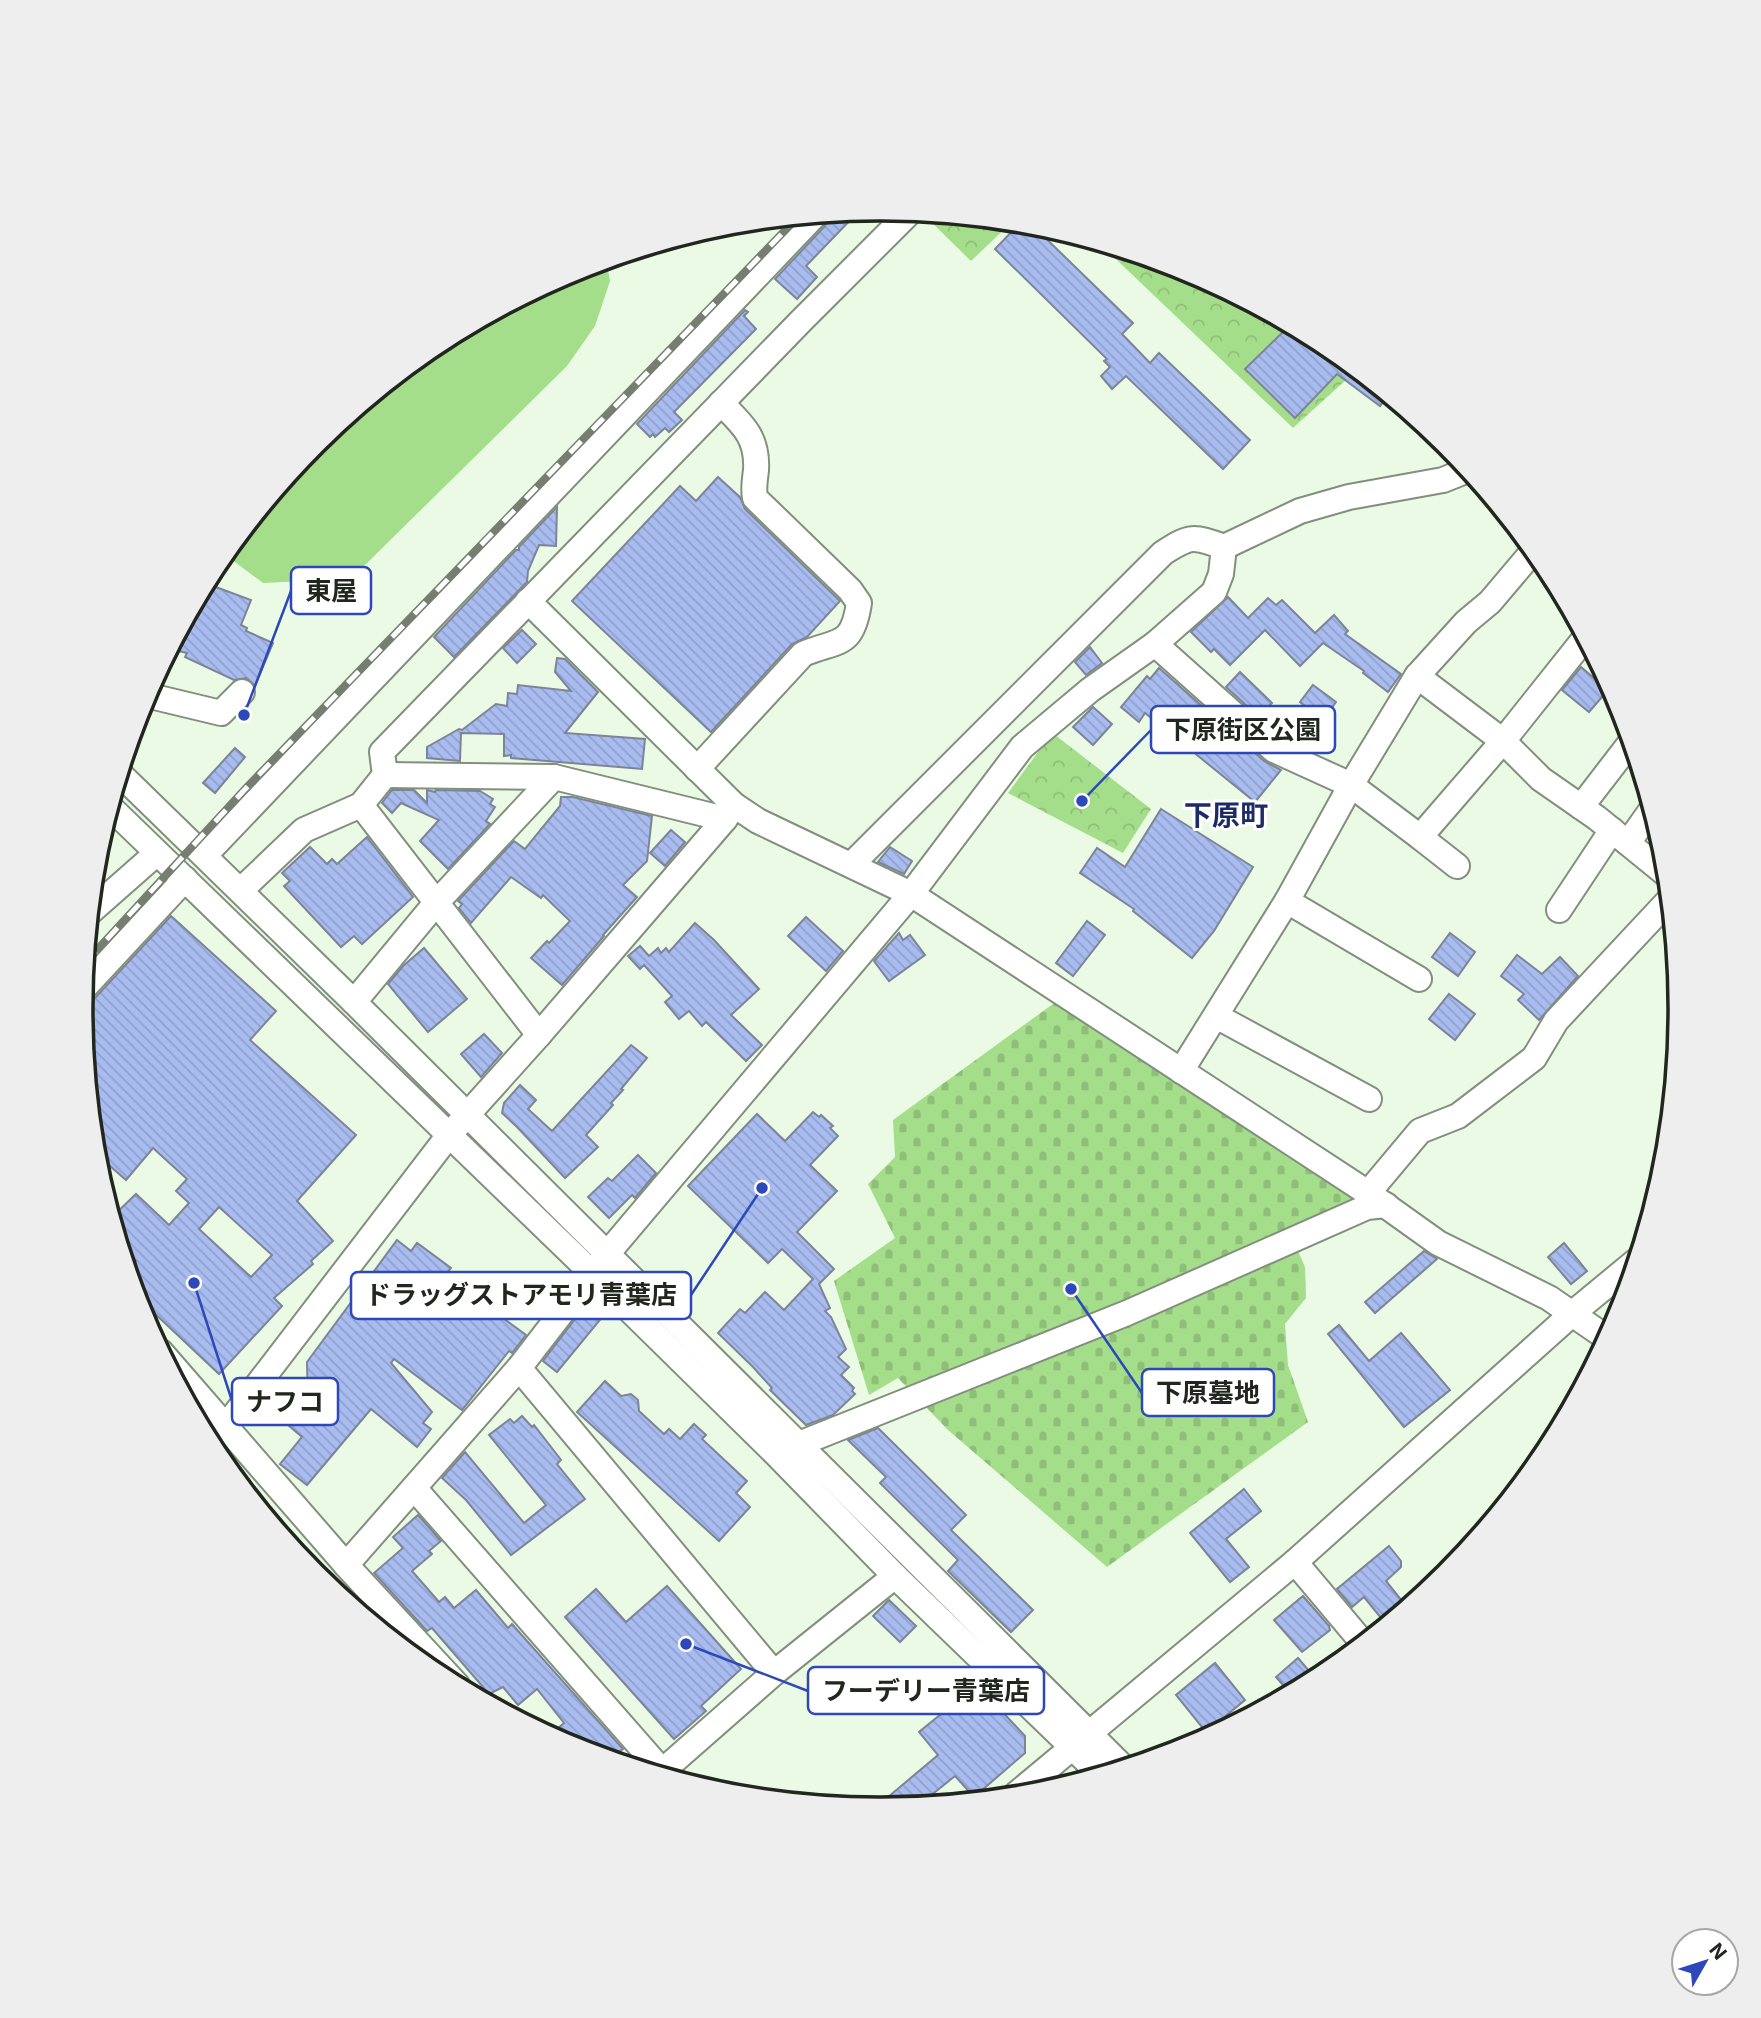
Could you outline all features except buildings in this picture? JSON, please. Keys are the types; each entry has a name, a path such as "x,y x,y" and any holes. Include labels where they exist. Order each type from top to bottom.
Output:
{"street":[{"path":"241,890 304,830 361,805 385,775 382,752 900,222"},
{"path":"205,855 805,225"},
{"path":"697,769 803,654 819,647 835,645 849,636 859,603 850,590 755,498 755,452 748,430 721,403"},
{"path":"852,864 1163,553 1186,538 1224,547 1300,512 1349,497 1443,480 1458,474"},
{"path":"346,1565 519,1368 607,1254 911,894 1022,747 1090,690 1155,644 1214,592 1221,573 1224,547"},
{"path":"1181,1071 1287,901 1351,785 1417,676 1466,622 1490,602 1526,559"},
{"path":"528,601 697,769 729,812"},
{"path":"1155,644 1274,750 1351,785 1457,866"},
{"path":"1420,837 1503,741 1579,646"},
{"path":"1417,676 1503,741 1541,779 1654,860"},
{"path":"158,698 221,713 242,692"},
{"path":"1581,807 1624,751"},
{"path":"385,775 554,777 729,812 758,821 852,864 911,894 1377,1199 1438,1242 1549,1298 1598,1332"},
{"path":"354,1002 436,903 554,777"},
{"path":"127,781 469,1115 799,1444 1080,1741 1095,1767"},
{"path":"361,805 539,1035"},
{"path":"427,1653 218,1434 449,1135 539,1035 729,812"},
{"path":"118,815 592,1273 777,1455 895,1576 1080,1741 1113,1761"},
{"path":"1559,910 1620,836 1644,816"},
{"path":"99,904 157,853"},
{"path":"94,977 184,878"},
{"path":"1287,901 1419,979"},
{"path":"799,1444 1126,1313 1367,1208 1377,1199 1420,1131 1458,1116 1534,1058 1556,1021 1662,908"},
{"path":"1216,1016 1369,1099"},
{"path":"1030,1783 1295,1562 1573,1313 1622,1273"},
{"path":"519,1368 774,1673"},
{"path":"414,1488 652,1762"},
{"path":"1295,1562 1357,1636"},
{"path":"666,1767 774,1673 895,1576"}],"green space":[{"path":"932,223 1002,231 971,261"},
{"path":"1114,257 1182,281 1229,302 1318,354 1350,377 1293,428"},
{"path":"608,270 610,281 595,326 567,366 362,568 305,581 263,583 233,561 288,490 323,452 361,417 443,354 487,327 532,302"},
{"path":"1055,735 1151,809 1123,853 1008,793 1044,744"},
{"path":"1064,996 1369,1196 1288,1228 1305,1267 1306,1298 1285,1324 1288,1365 1308,1422 1107,1567 948,1430 898,1378 869,1395 834,1281 895,1238 868,1184 895,1157 893,1120"}],"railway":[{"path":"94,953 248,786 788,227"}],"place":[{"name":"東屋","path":"244,715"},
{"name":"下原街区公園","path":"1082,801"},
{"name":"ドラッグストアモリ青葉店","path":"762,1188"},
{"name":"ナフコ","path":"194,1283"},
{"name":"下原墓地","path":"1071,1289"},
{"name":"フーデリー青葉店","path":"686,1644"}],"district":[{"name":"下原町","path":"1226,815"}]}
